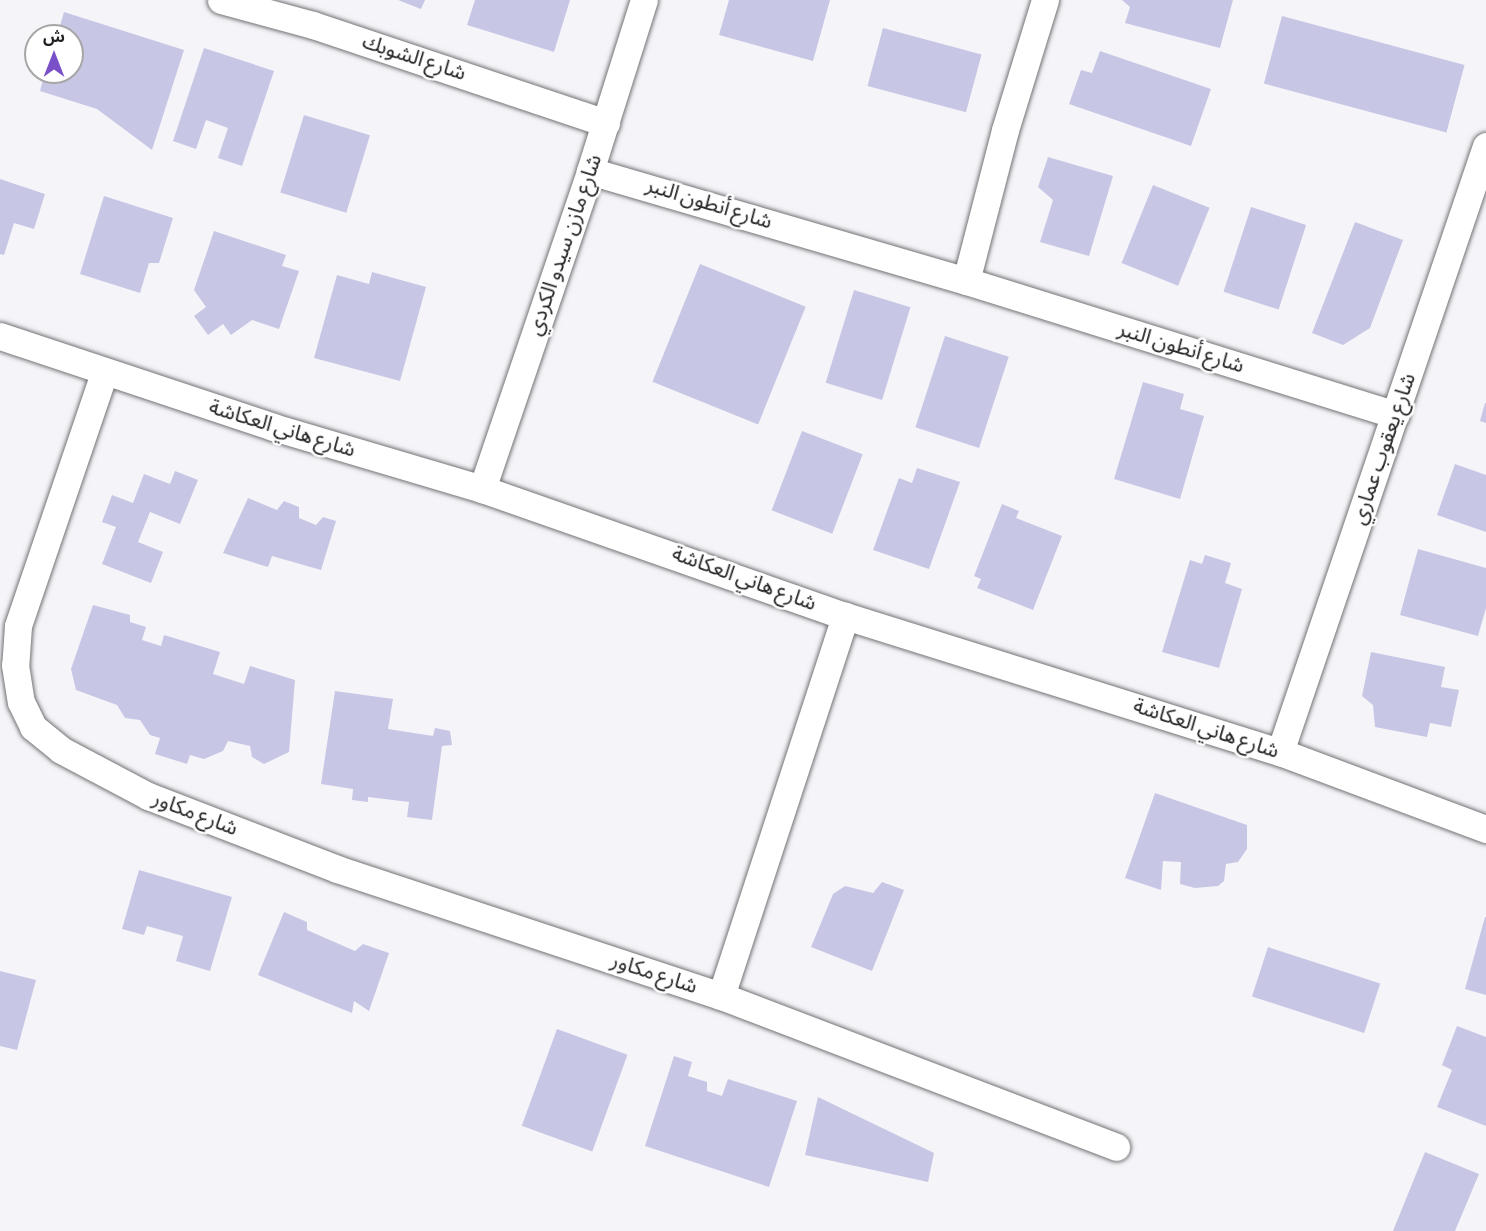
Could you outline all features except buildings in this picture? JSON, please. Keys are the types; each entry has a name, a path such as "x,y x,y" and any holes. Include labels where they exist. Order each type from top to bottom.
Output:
{"street":[{"name":"شارع الشوبك","path":"221,0 313,25 606,123"},
{"name":"شارع مازن سيدو الكردي","path":"482,489 606,123 644,0"},
{"path":"966,281 1005,130 1045,0"},
{"name":"شارع يعقوب عماري","path":"1280,752 1486,146"},
{"name":"شارع أنطون النبر","path":"590,171 966,281 1396,415"},
{"name":"شارع هاني العكاشة","path":"0,336 104,373 482,489 845,616 1280,752 1486,829"},
{"name":"شارع مكاور","path":"104,373 18,626 15,665 21,702 33,727 62,750 148,796 338,869 721,996 1116,1148"},
{"name":"شارع مكاور","path":"721,996 845,616"}]}
